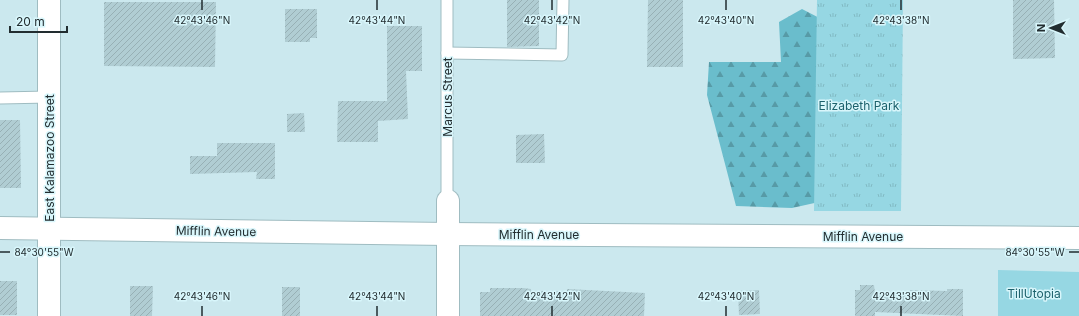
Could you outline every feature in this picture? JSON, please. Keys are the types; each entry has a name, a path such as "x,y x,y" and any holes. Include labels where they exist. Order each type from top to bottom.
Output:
{"street":[{"name":"East Kalamazoo Street","path":"49,0 49,316"},
{"name":"Marcus Street","path":"447,198 448,316"},
{"name":"Mifflin Avenue","path":"0,228 49,230 448,234 1079,238"}],"lane":[{"name":"Marcus Street","path":"447,0 447,198"},
{"path":"447,53 562,55 563,0"},
{"path":"0,98 49,97"}],"green space":[{"name":"Elizabeth Park","path":"817,0 903,0 901,211 814,211"},
{"path":"802,9 833,25 855,194 792,208 736,206 707,95 709,62 781,62 779,22"},
{"name":"TillUtopia","path":"998,270 1079,272 1079,316 998,316"}],"building":[{"path":"507,0 539,0 539,46 507,47"},
{"path":"648,0 683,0 683,67 647,67"},
{"path":"1013,0 1054,0 1055,58 1013,59"},
{"path":"104,2 216,2 215,67 104,66"},
{"path":"285,9 317,9 317,38 310,38 310,42 285,42"},
{"path":"387,26 422,26 422,71 406,71 408,119 378,121 378,142 337,142 338,101 387,101"},
{"path":"304,113 305,132 287,132 287,114"},
{"path":"0,120 20,120 21,188 0,188"},
{"path":"544,134 545,163 516,163 516,135"},
{"path":"217,143 275,143 275,179 256,179 257,172 190,174 190,156 217,156"},
{"path":"0,281 17,281 17,315 0,315"},
{"path":"860,285 874,285 875,293 910,294 910,290 947,291 947,289 963,289 963,316 875,312 875,316 855,316 855,290 860,290"},
{"path":"130,286 153,286 152,316 130,316"},
{"path":"282,287 300,287 300,316 282,316"},
{"path":"490,288 523,288 531,289 531,291 567,291 567,289 645,293 644,316 480,316 480,292 490,292"},
{"path":"759,290 760,314 739,315 738,291"}]}
